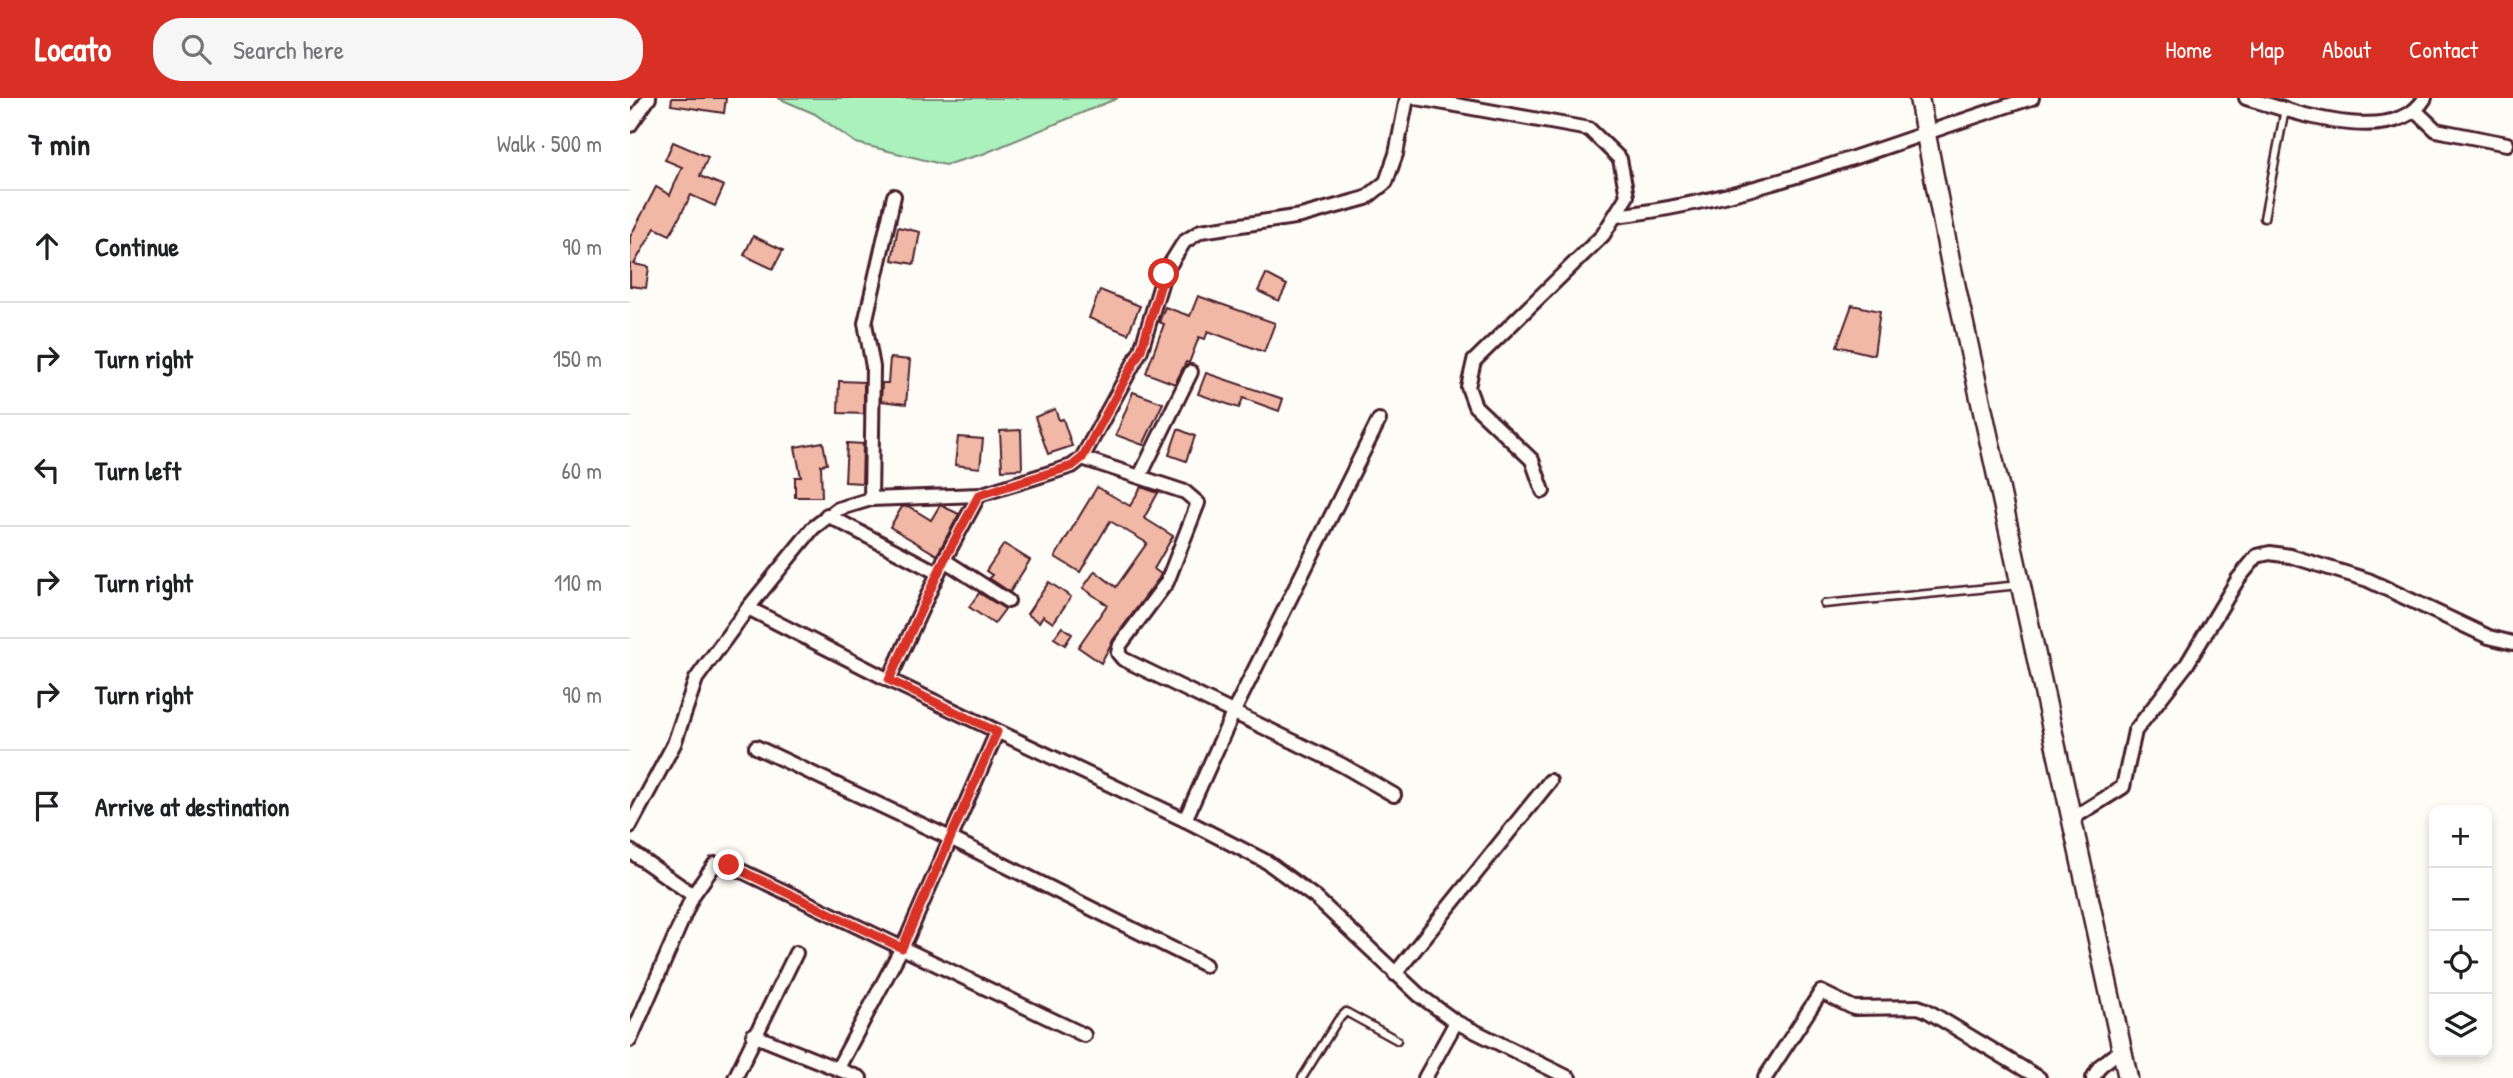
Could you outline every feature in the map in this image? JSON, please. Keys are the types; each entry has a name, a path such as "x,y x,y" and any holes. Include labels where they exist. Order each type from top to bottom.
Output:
{"street":[{"path":"630,125 649,98"},
{"path":"630,826 674,744 696,679 748,608 827,515 871,499 979,495 1072,466 1082,458 1141,350 1164,274 1184,242 1201,231 1301,216 1366,198 1386,182 1396,154 1407,98"},
{"path":"1417,98 1589,129 1620,159 1627,196 1615,216 1603,234 1544,296 1474,361 1468,387 1475,406 1532,460 1544,491"},
{"path":"1919,98 1950,260 2128,1078"},
{"path":"1615,216 1661,211 1926,134 2032,98"},
{"path":"2246,98 2317,118 2357,122 2403,119 2416,111 2425,98"},
{"path":"2416,111 2436,130 2507,144"},
{"path":"871,499 873,367 865,323 894,196"},
{"path":"1140,476 1191,372"},
{"path":"1185,820 1234,711 1378,420"},
{"path":"1082,458 1185,492 1195,497 1198,503 1167,582 1120,645 1118,653 1129,663 1234,711 1342,765 1394,795"},
{"path":"889,680 944,560 979,495"},
{"path":"827,515 938,573"},
{"path":"2073,818 2123,787 2135,731 2187,664 2238,579 2257,556 2270,553 2290,556 2368,580 2489,637 2513,643"},
{"path":"944,560 1008,601"},
{"path":"748,608 889,680 1185,820 1267,862 1297,883 1395,974 1456,1021 1569,1078"},
{"path":"838,1069 902,948 997,732"},
{"path":"756,747 950,838 1205,965"},
{"path":"1395,974 1550,781"},
{"path":"630,851 693,895"},
{"path":"630,1040 693,895 715,864 729,865 1084,1035"},
{"path":"735,1078 753,1035 796,953"},
{"path":"1765,1078 1821,992 1853,1008 1918,1007 1926,1010 2039,1078"},
{"path":"1425,1078 1456,1021"},
{"path":"753,1035 860,1078"},
{"path":"2093,1078 2101,1066 2122,1049"}],"lane":[{"path":"2264,218 2285,109"},
{"path":"1824,604 2022,585"},
{"path":"1302,1078 1338,1020 1346,1012 1397,1040"}],"green space":[{"path":"778,98 1118,98 983,154 945,165 856,143 815,114"}],"building":[{"path":"672,98 726,98 724,113 671,105"},
{"path":"673,142 708,157 700,176 724,186 715,206 691,195 670,235 655,228 634,264 649,267 646,288 630,286 630,237 656,187 670,195 682,167 665,160"},
{"path":"898,227 920,232 914,264 892,260"},
{"path":"753,236 783,250 773,269 744,255"},
{"path":"1266,274 1287,285 1279,301 1258,291"},
{"path":"1100,290 1140,306 1128,334 1089,318"},
{"path":"1198,296 1275,323 1264,352 1208,331 1205,339 1199,337 1189,363 1186,362 1175,384 1146,373 1164,324 1159,322 1165,307 1190,316"},
{"path":"1852,305 1880,311 1874,355 1837,346"},
{"path":"890,358 910,360 906,404 881,401 882,383 888,383"},
{"path":"1206,373 1283,399 1279,411 1243,398 1239,408 1198,394"},
{"path":"839,381 864,382 864,414 838,413"},
{"path":"1133,392 1163,403 1143,445 1116,435"},
{"path":"1055,409 1059,420 1063,419 1072,446 1048,454 1035,417"},
{"path":"1178,429 1195,436 1186,461 1169,455"},
{"path":"1021,430 1022,469 1002,470 1000,431"},
{"path":"958,437 983,439 980,468 955,465"},
{"path":"823,442 827,464 821,465 822,497 795,497 795,477 801,477 795,447"},
{"path":"847,443 863,444 862,483 845,482"},
{"path":"1097,487 1130,506 1141,487 1158,493 1144,518 1173,536 1154,569 1161,574 1159,578 1113,640 1101,663 1078,647 1107,605 1083,588 1095,571 1116,587 1147,543 1110,521 1080,572 1055,557"},
{"path":"940,505 959,514 937,555 890,527 902,507 908,506 931,520"},
{"path":"1004,544 1030,560 1010,592 989,578 992,575 986,571"},
{"path":"1049,582 1071,597 1053,623 1043,616 1039,622 1027,614"},
{"path":"979,593 1005,609 994,624 969,607"},
{"path":"1062,627 1072,634 1065,645 1054,638"}],"route":[{"path":"729,865 902,948 997,732 889,680 944,560 979,495 1072,466 1082,458 1141,350 1164,274"}]}
